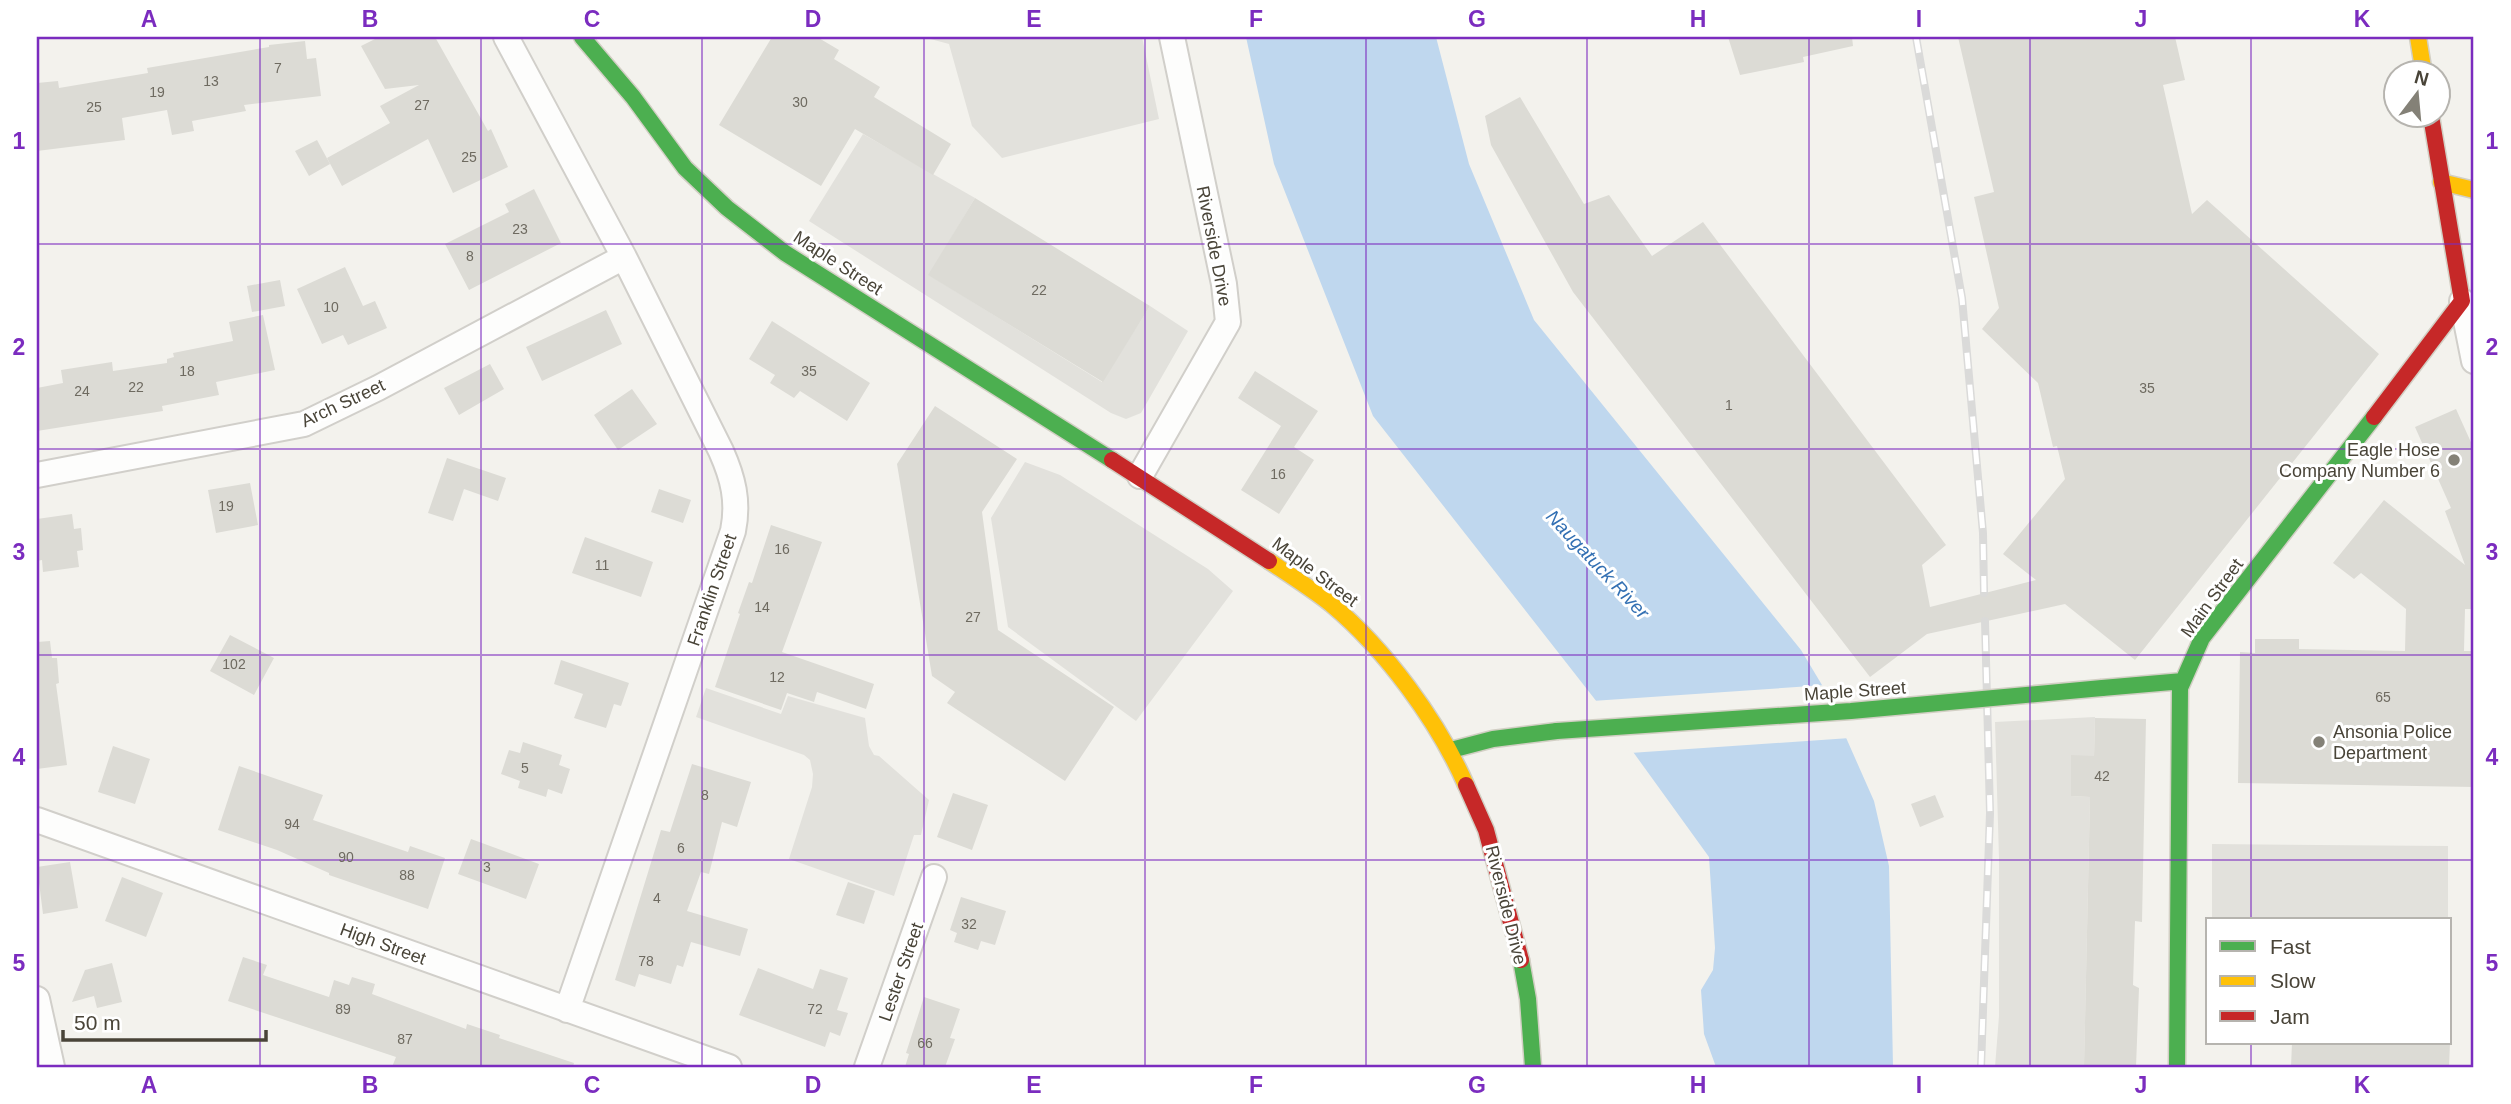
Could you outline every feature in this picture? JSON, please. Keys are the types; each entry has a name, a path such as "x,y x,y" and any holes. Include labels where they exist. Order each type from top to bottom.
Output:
{"main road":[{"name":"Maple Street","path":"582,37 633,97 685,168 736,215 785,253 1140,476 1247,545 1332,605 1388,662 1413,693 1451,750 1493,739 1558,731 1851,711 2183,681"},
{"path":"2418,37 2422,60"},
{"path":"2433,130 2441,182 2468,294"},
{"path":"2441,182 2474,190"},
{"name":"Main Street","path":"2177,1067 2180,688 2202,638 2468,294"},
{"name":"Riverside Drive","path":"1451,750 1486,830 1518,942 1528,999 1534,1067"}],"street":[{"name":"Franklin Street","path":"506,37 624,257 729,469 736,495 736,516 567,1010"},
{"name":"Riverside Drive","path":"1140,476 1228,322 1224,284 1171,37"},
{"name":"Arch Street","path":"37,475 304,424 378,388 624,257"},
{"path":"2468,294 2474,361"},
{"name":"High Street","path":"37,820 729,1067"},
{"name":"Lester Street","path":"867,1067 934,877"},
{"path":"37,999 52,1067"}],"shaded area":[{"path":"923,37 1142,37 1159,119 1002,158 972,126 949,44"},
{"path":"863,134 975,198 929,275 1102,382 1150,306 1188,331 1141,413 1126,419 1111,413 809,221"},
{"path":"1025,462 1060,475 1208,569 1233,591 1136,721 1008,627 991,518"},
{"path":"706,688 781,714 788,696 865,718 869,746 874,755 879,756 929,800 921,835 914,835 894,896 789,859 812,787 810,760 804,755 696,717"},
{"path":"2095,717 2094,756 2071,756 2071,796 2090,797 2084,1067 1995,1067 1999,1016 1999,858 1995,722"},
{"path":"2212,844 2448,846 2448,918 2212,918"}],"water":[{"name":"Naugatuck River","path":"1246,37 1436,37 1469,164 1534,320 1801,650 1825,690 1874,801 1889,866 1893,1067 1716,1067 1704,1034 1701,990 1713,970 1715,948 1709,857 1597,702 1373,416 1274,164"}],"pier":[{"path":"1826,685 1850,738 1630,753 1592,701"}],"building":[{"path":"379,37 435,37 488,131 491,129 508,167 453,193 428,139 342,186 327,158 390,123 380,106 419,85 385,89 361,46"},
{"path":"772,37 817,37 839,50 834,59 880,87 874,97 951,144 933,175 855,129 821,186 719,125"},
{"path":"1728,37 1852,37 1853,46 1803,57 1804,62 1740,75"},
{"path":"1958,37 2175,37 2185,80 2163,85 2192,214 2207,200 2379,354 2135,660 2065,604 1927,634 1870,677 1573,292 1491,145 1485,116 1520,97 1584,204 1609,195 1652,256 1703,222 1946,545 1922,565 1930,607 2036,580 2003,554 2065,479 2057,446 2053,447 2038,383 1982,329 1999,308 1974,197 1994,192"},
{"path":"305,41 307,59 316,58 321,96 244,105 246,111 192,121 194,131 172,135 167,110 122,118 125,140 37,151 37,83 58,81 59,88 148,73 147,68 269,45"},
{"path":"317,140 330,164 309,176 295,151"},
{"path":"534,189 561,243 469,290 445,244 509,212 505,204"},
{"path":"975,198 1150,306 1103,382 928,275"},
{"path":"345,267 363,306 375,301 387,328 348,345 343,335 322,344 297,289"},
{"path":"280,280 285,306 252,312 247,286"},
{"path":"606,310 622,344 542,381 526,347"},
{"path":"263,315 275,370 216,382 219,395 162,406 163,411 37,431 37,388 63,383 61,370 112,362 113,371 167,363 167,359 174,357 173,353 233,341 229,322"},
{"path":"772,321 870,383 847,421 800,391 794,398 770,383 775,375 749,359"},
{"path":"490,364 504,389 459,415 444,388"},
{"path":"1255,371 1318,411 1294,447 1314,460 1279,514 1241,490 1281,426 1238,398"},
{"path":"632,389 657,424 618,450 594,415"},
{"path":"935,406 1017,459 982,512 998,630 1114,707 1065,781 947,703 955,692 932,676 897,464"},
{"path":"2456,409 2474,449 2474,609 2465,609 2464,651 2474,651 2474,787 2238,783 2240,652 2255,653 2255,639 2299,639 2299,649 2405,651 2406,609 2361,573 2354,579 2333,563 2384,500 2465,565 2445,511 2451,508 2415,427"},
{"path":"447,458 506,478 498,501 464,489 453,521 428,513"},
{"path":"250,483 258,525 216,533 208,490"},
{"path":"659,489 691,500 683,523 651,512"},
{"path":"72,514 74,529 81,528 83,550 77,551 79,567 43,572 42,560 37,561 37,519"},
{"path":"771,525 822,542 782,652 874,684 866,709 817,692 814,702 787,693 781,710 715,687 740,614 738,613 749,582 752,583"},
{"path":"585,537 653,562 641,597 572,573"},
{"path":"230,635 274,658 254,695 210,671"},
{"path":"50,641 52,658 57,658 59,683 56,684 67,765 37,769 37,642"},
{"path":"561,660 629,683 621,706 614,704 606,728 574,718 583,694 554,684"},
{"path":"2095,718 2146,719 2142,922 2135,921 2133,985 2139,988 2136,1067 2084,1066 2090,797 2071,796 2071,755 2094,756"},
{"path":"523,742 562,755 559,765 570,769 562,794 548,789 546,797 518,788 520,781 501,774 509,750 520,753"},
{"path":"113,746 150,759 135,804 98,792"},
{"path":"692,764 751,782 737,827 722,822 709,874 701,872 687,911 748,929 740,956 691,942 683,967 677,965 671,984 639,974 635,987 615,980 661,830 670,832"},
{"path":"239,766 323,795 313,820 408,852 410,846 445,858 428,909 329,875 277,850 218,830"},
{"path":"953,793 988,805 972,850 937,837"},
{"path":"1935,795 1944,817 1920,827 1911,804"},
{"path":"471,839 539,864 526,899 458,874"},
{"path":"70,862 78,908 43,914 37,867"},
{"path":"122,877 163,893 146,937 105,921"},
{"path":"848,882 875,891 864,924 836,915"},
{"path":"961,897 1006,911 995,945 981,941 978,950 954,942 957,933 950,930"},
{"path":"243,957 267,965 263,975 329,997 334,980 349,985 352,977 375,984 372,994 466,1029 467,1024 500,1035 499,1038 574,1063 573,1067 392,1067 396,1057 228,1001"},
{"path":"112,963 122,1002 97,1008 94,996 72,1002 85,970"},
{"path":"758,968 813,989 820,969 848,978 837,1010 848,1013 840,1036 830,1032 825,1047 739,1015"},
{"path":"924,997 960,1009 950,1038 955,1039 945,1067 905,1067 909,1054 906,1053"},
{"path":"2292,1044 2450,1044 2449,1067 2291,1067"}],"railway":[{"path":"1916,37 1962,298 1983,533 1984,593"},
{"path":"1981,1067 1990,813 1985,621"}],"traffic: fast":[{"path":"582,37 633,97 685,168 727,208 785,253 1112,460"},
{"path":"2177,1067 2180,688 2202,638 2374,417"},
{"path":"2102,688 2183,681"},
{"path":"1557,731 1851,711 2102,688"},
{"path":"1451,750 1493,739 1557,731"},
{"path":"1521,960 1528,999 1533,1067"}],"traffic: slow":[{"path":"2418,37 2422,60"},
{"path":"2441,182 2474,190"},
{"path":"1269,561 1331,604 1371,642 1425,711 1466,785"}],"traffic: jam":[{"path":"2374,417 2462,301 2433,130"},
{"path":"1112,460 1269,561"},
{"path":"1466,785 1486,830 1521,960"}],"place":[{"name":"Eagle Hose Company Number 6","path":"2454,460"},
{"name":"Ansonia Police Department","path":"2319,742"}]}
